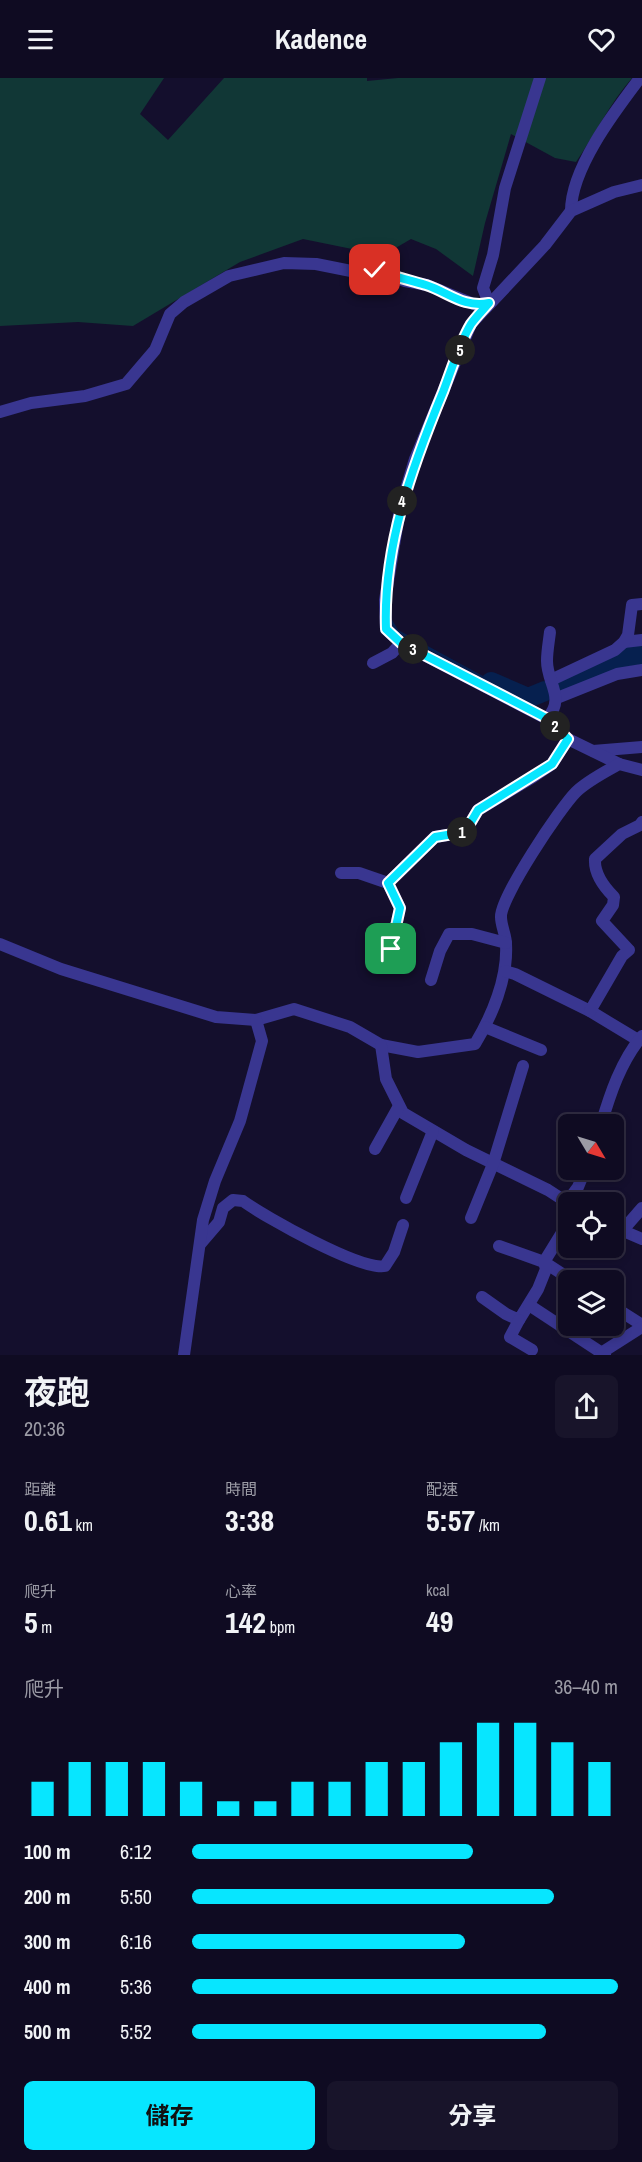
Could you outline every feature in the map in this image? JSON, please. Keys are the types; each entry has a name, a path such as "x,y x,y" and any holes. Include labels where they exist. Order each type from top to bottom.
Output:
{"street":[{"path":"489,303 483,288 493,255 504,188 540,78"},
{"path":"571,211 571,200 587,159 613,113 640,78"},
{"path":"642,185 614,192 571,211 508,286 471,324 415,459 400,509 385,600 386,629 401,643 548,719 568,739 619,764 642,770"},
{"path":"0,412 31,403 85,396 126,384 155,350 170,314 184,302 229,276 284,262 316,264 351,271 375,270 405,281 427,285 476,306 489,303"},
{"path":"551,680 615,650 628,635 633,605 642,604"},
{"path":"548,719 554,711 556,698 547,662 550,632"},
{"path":"624,642 642,640"},
{"path":"373,663 392,653 401,643"},
{"path":"556,698 617,674 642,670"},
{"path":"388,883 435,837 465,832 478,810 552,764 568,739"},
{"path":"592,751 642,747"},
{"path":"0,944 61,969 216,1017 256,1020 294,1009 350,1027 381,1045 418,1052 475,1044 485,1027 505,971 506,943 501,917 504,901 550,827 577,791 619,764"},
{"path":"590,1011 622,956 629,950 602,921 613,905 614,897 605,887 595,867 595,859 622,834 642,822"},
{"path":"341,873 359,873 388,883 400,908 391,949"},
{"path":"430,980 440,951 449,934 472,934 506,943"},
{"path":"505,971 590,1011 640,1038 609,1096 604,1114"},
{"path":"184,1355 203,1220 215,1181 240,1121 262,1041 256,1020"},
{"path":"485,1027 541,1050"},
{"path":"381,1045 386,1079 403,1113 493,1164 558,1196"},
{"path":"471,1218 493,1164 523,1066"},
{"path":"375,1149 399,1106"},
{"path":"406,1198 433,1131"},
{"path":"201,1244 219,1222 223,1208 232,1200 243,1202 296,1234 360,1262 380,1267 385,1266 394,1252 403,1225"},
{"path":"624,1224 642,1208"},
{"path":"624,1232 642,1239"},
{"path":"532,1350 510,1337 529,1305 546,1269 544,1262 558,1239"},
{"path":"499,1246 544,1262 558,1271"},
{"path":"482,1297 519,1320"},
{"path":"529,1305 603,1354 642,1326 624,1314"}],"green space":[{"path":"0,78 164,78 140,114 168,140 224,78 367,78 367,81 398,78 632,78 576,162 555,158 511,134 485,223 473,276 436,249 411,239 387,253 352,249 303,239 240,262 133,326 78,322 0,326"}],"waterway":[{"path":"391,621 397,631 491,682"},
{"path":"561,684 625,657 642,654"},
{"path":"491,682 528,698 545,691"}],"route":[{"path":"375,270 405,281 427,285 476,306 489,303 471,324 415,459 400,509 392,552 385,600 386,629 401,643 548,719 568,739 552,764 478,810 465,832 435,837 395,874 388,883 400,908 391,949"}]}
